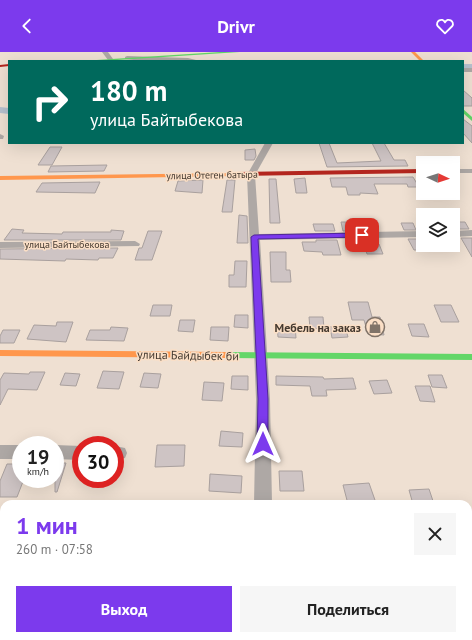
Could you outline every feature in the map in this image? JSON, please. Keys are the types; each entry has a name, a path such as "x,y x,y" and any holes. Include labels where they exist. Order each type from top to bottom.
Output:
{"street":[{"path":"127,58 238,52"},
{"path":"413,52 421,60"},
{"path":"88,60 108,56 142,60 192,60"},
{"path":"464,111 472,120"},
{"path":"263,500 263,399 251,175 268,144"},
{"name":"улица Отеген батыра","path":"0,178 416,171"},
{"path":"460,171 472,171"},
{"path":"460,234 472,233"},
{"path":"254,237 416,234"},
{"name":"улица Байтыбекова","path":"0,245 135,244"},
{"name":"улица Байдыбек би","path":"0,353 472,357"},
{"path":"0,452 12,452"}],"building":[{"path":"464,91 472,98 472,106 464,106"},
{"path":"464,120 472,126 472,143 464,134"},
{"path":"319,144 329,144 337,163 381,161 372,144 385,144 394,160 405,160 408,166 327,167"},
{"path":"50,147 62,147 52,165 38,165"},
{"path":"255,149 256,156 254,160 245,160 245,150"},
{"path":"107,165 104,171 48,172 51,166"},
{"path":"413,177 416,182 416,187 408,187 407,184 374,184 378,194 360,193 360,195 348,195 346,187 332,187 330,178"},
{"path":"305,178 307,193 296,193 294,179"},
{"path":"269,179 276,179 280,223 270,223"},
{"path":"203,180 202,193 175,191 178,181"},
{"path":"227,180 235,180 232,212 222,212"},
{"path":"100,182 95,193 36,192 42,183"},
{"path":"239,215 247,216 248,243 237,243"},
{"path":"341,222 356,222 358,231 343,231"},
{"path":"460,222 465,222 469,229 460,229"},
{"path":"401,223 413,223 416,230 404,230"},
{"path":"313,224 333,224 335,231 315,231"},
{"path":"12,229 24,230 22,233 62,234 63,232 111,232 111,230 124,231 121,240 4,240"},
{"path":"148,231 162,231 152,260 135,260 139,248 142,248"},
{"path":"461,238 472,238 472,257"},
{"path":"408,239 416,239 416,250 414,250"},
{"path":"316,240 337,240 341,255 323,255 322,252 304,251 302,242 316,242"},
{"path":"364,243 379,244 383,254 367,254"},
{"path":"118,248 113,258 99,258 98,260 66,259 65,261 0,259 0,249"},
{"path":"270,252 286,252 286,270 290,270 291,282 271,282"},
{"path":"235,261 247,261 246,287 229,287 229,275 234,275"},
{"path":"348,302 368,302 372,317 380,317 384,335 368,334 364,320 352,320"},
{"path":"153,305 172,305 170,316 150,316"},
{"path":"434,305 451,305 459,322 441,322"},
{"path":"235,315 248,315 248,328 234,327"},
{"path":"309,317 323,317 324,329 310,328"},
{"path":"180,320 195,320 193,332 178,331"},
{"path":"57,322 73,322 66,342 27,339 34,325 56,326"},
{"path":"408,324 424,324 429,337 412,336"},
{"path":"277,325 295,326 296,338 278,337"},
{"path":"345,326 348,337 332,338 330,327"},
{"path":"111,327 128,328 124,341 86,340 90,330 110,330"},
{"path":"211,327 229,327 228,341 210,340"},
{"path":"3,330 20,330 14,343 0,343 0,336"},
{"path":"103,371 124,372 119,389 97,388"},
{"path":"30,372 45,372 37,390 8,389 0,405 0,380 4,373 29,374"},
{"path":"65,373 80,374 76,386 60,385"},
{"path":"144,373 161,374 158,388 140,387"},
{"path":"428,375 442,375 447,388 432,387"},
{"path":"232,376 248,376 248,390 231,389"},
{"path":"276,376 323,377 324,379 353,378 356,389 326,390 327,396 312,396 310,386 276,385"},
{"path":"387,380 392,393 374,394 369,381"},
{"path":"204,382 224,383 222,401 202,400"},
{"path":"415,386 430,386 435,402 420,401"},
{"path":"221,431 243,433 242,447 219,446"},
{"path":"157,445 185,445 184,466 155,467"},
{"path":"7,464 12,464 12,488 20,488 17,497 0,497 0,481"},
{"path":"279,471 302,471 304,491 280,491"},
{"path":"210,474 242,476 241,493 209,491"},
{"path":"369,483 375,500 347,500 343,485"},
{"path":"55,488 58,488 57,492 55,492"},
{"path":"429,489 433,500 412,500 409,490"}],"waterway":[{"path":"464,67 472,67"},
{"path":"0,110 8,111"}],"traffic: fast":[{"path":"100,60 238,52"},
{"path":"464,111 472,120"},
{"path":"227,355 472,357"}],"traffic: slow":[{"path":"413,52 421,60"},
{"path":"0,178 236,174"},
{"path":"0,353 227,355"}],"traffic: jam":[{"path":"0,66 8,65"},
{"path":"236,174 416,171"}],"place":[{"name":"Мебель на заказ","path":"375,327"}],"route":[{"path":"263,444 263,399 254,237 362,235"}]}
